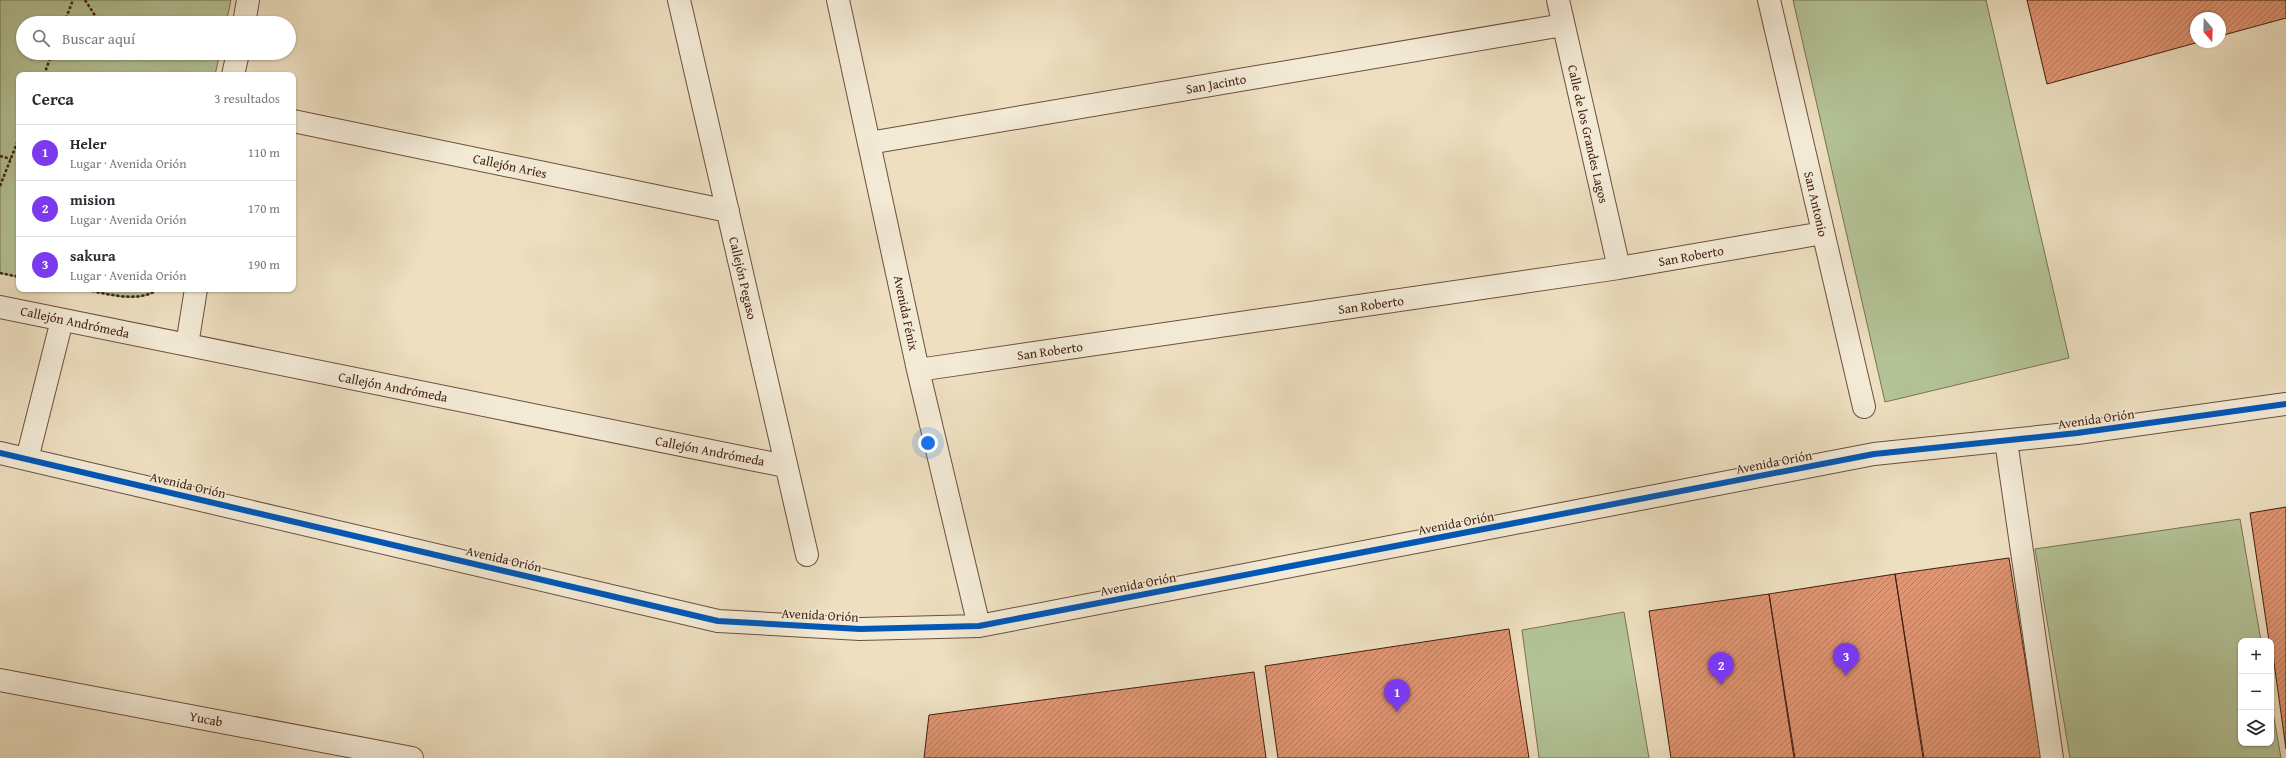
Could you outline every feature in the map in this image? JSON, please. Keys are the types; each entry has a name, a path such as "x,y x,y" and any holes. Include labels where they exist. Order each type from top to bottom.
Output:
{"street":[{"path":"245,16 248,0"},
{"name":"Callejón Pegaso","path":"679,0 785,466 807,555"},
{"name":"Avenida Fénix","path":"838,0 918,370 979,626"},
{"name":"Calle de los Grandes Lagos","path":"1558,0 1619,268"},
{"name":"San Antonio","path":"1769,0 1864,407"},
{"name":"San Jacinto","path":"869,143 1564,25"},
{"path":"234,72 236,60"},
{"name":"Callejón Aries","path":"296,122 728,211"},
{"name":"San Roberto","path":"918,370 1619,268 1823,233"},
{"path":"187,345 196,292"},
{"name":"Callejón Andrómeda","path":"1,310 62,320 785,466"},
{"path":"27,459 62,320"},
{"name":"Avenida Orión","path":"0,453 718,620 860,629 979,626 1874,454 2077,433 2286,404"},
{"path":"2006,441 2052,758"},
{"name":"Yucab","path":"0,680 386,756 412,758"}],"path":[{"path":"67,16 73,0"},
{"path":"85,0 95,16"},
{"path":"45,72 49,60"},
{"path":"0,186 16,146"},
{"path":"0,156 11,159"},
{"path":"0,273 16,276"},
{"path":"98,292 124,297 154,292"}],"green space":[{"path":"0,0 231,0 228,16 16,16 16,60 218,60 216,72 16,72 16,276 0,273"},
{"path":"1793,0 1986,0 2069,358 1885,402"},
{"path":"96,292 153,292 150,294 131,297"},
{"path":"2240,519 2260,638 2238,638 2238,746 2274,746 2274,718 2281,758 2070,758 2035,549"},
{"path":"1624,612 1649,758 1539,758 1522,630"}],"building":[{"path":"2027,0 2286,0 2286,18 2226,34 2226,12 2190,12 2190,44 2047,84"},
{"path":"2286,507 2286,749 2274,663 2274,638 2269,638 2250,513"},
{"path":"2009,558 2041,758 1924,758 1895,574"},
{"path":"1895,574 1923,758 1795,758 1769,594"},
{"path":"1769,594 1794,758 1671,758 1649,611"},
{"path":"1509,629 1529,758 1278,758 1265,666"},
{"path":"1254,672 1266,758 924,758 929,715"}],"cycle path":[{"path":"0,453 718,621 860,629 979,626 1874,454 2077,433 2286,404"}],"place":[{"name":"sakura","path":"1846,676"},
{"name":"mision","path":"1721,685"},
{"name":"Heler","path":"1397,712"}]}
